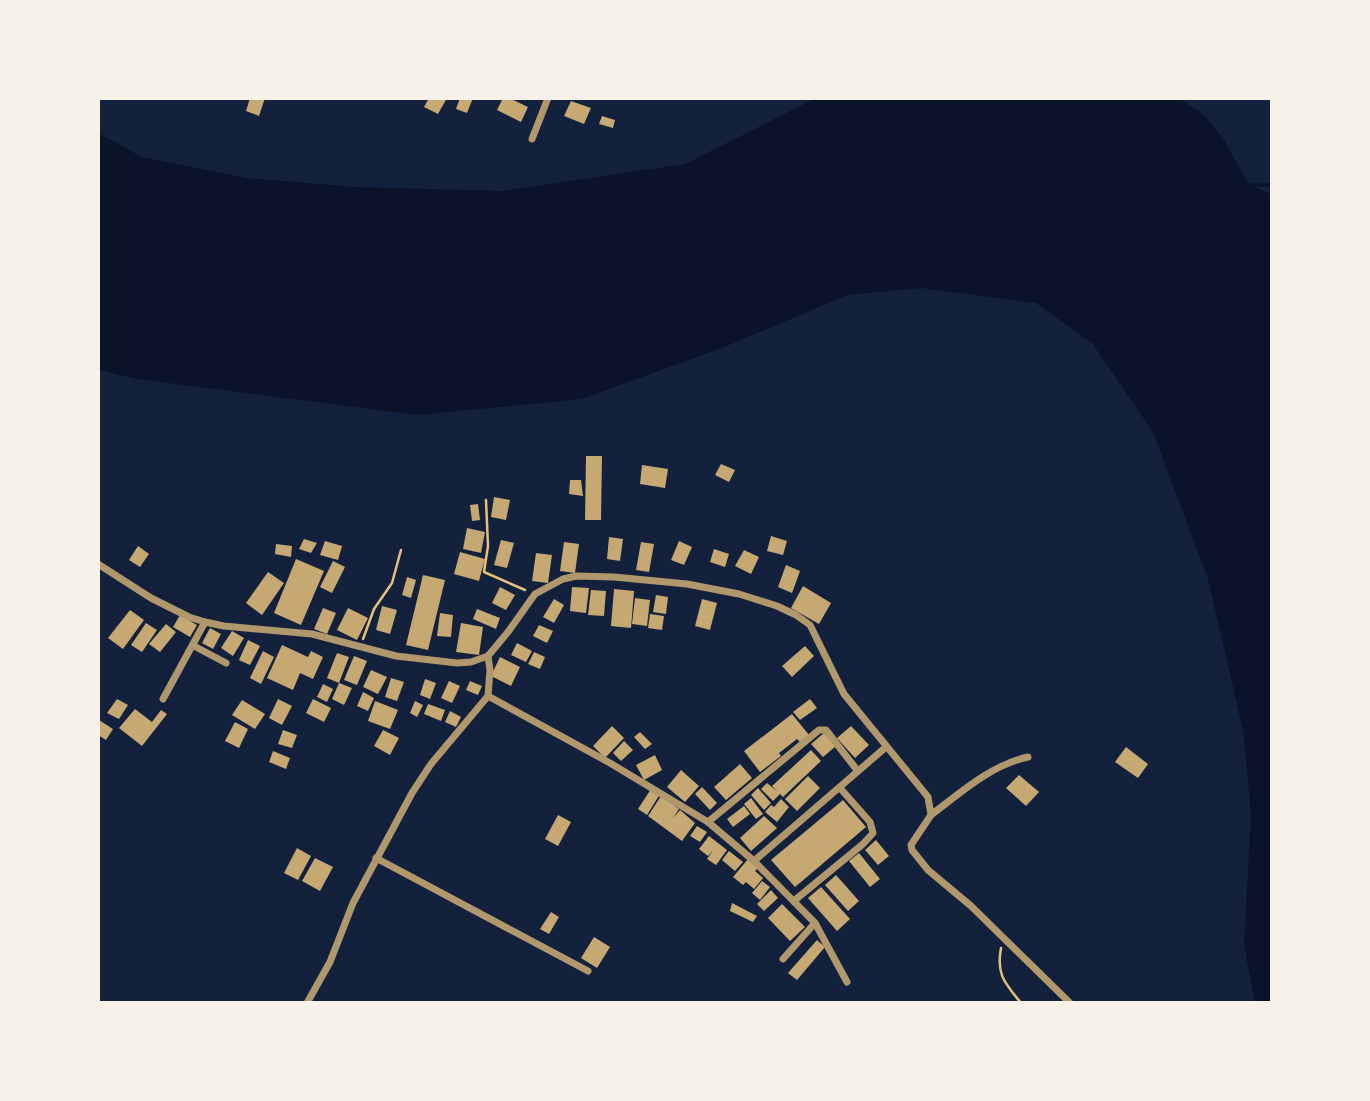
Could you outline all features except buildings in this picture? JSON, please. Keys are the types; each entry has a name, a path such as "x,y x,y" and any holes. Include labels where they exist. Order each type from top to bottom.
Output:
{"street":[{"path":"532,139 547,101 537,98"},
{"path":"98,564 151,598 205,622 312,634 396,656 434,662 465,663 488,656 535,594 563,579 576,576 687,584 739,594 777,606 810,625 844,694 928,797 931,815"},
{"path":"163,699 205,622"},
{"path":"194,646 226,663"},
{"path":"307,1003 330,962 353,903 376,858 431,764 488,696 488,656"},
{"path":"488,696 610,763 708,822 754,861 815,923 847,982"},
{"path":"708,822 818,730 826,730 857,770"},
{"path":"754,861 886,747"},
{"path":"1028,757 1013,760 981,779 931,815 912,841 912,850 928,870 1070,1003"},
{"path":"795,900 873,833 870,822 840,788"},
{"path":"376,858 588,971"},
{"path":"783,959 815,923"}],"path":[{"path":"486,500 488,545 484,572 535,594"},
{"path":"360,646 374,608 392,583 401,550"},
{"path":"1003,938 999,960 1002,979 1021,1003"}],"water":[{"path":"816,98 1178,98 1202,113 1223,138 1249,185 1272,194 1272,1003 1255,1003 1244,945 1251,814 1243,730 1208,579 1153,432 1092,343 1036,303 921,288 847,295 727,346 582,399 416,415 137,379 98,370 98,133 142,157 247,178 355,187 502,191 685,164"}],"waterway":[{"path":"1249,185 1272,185"}]}
